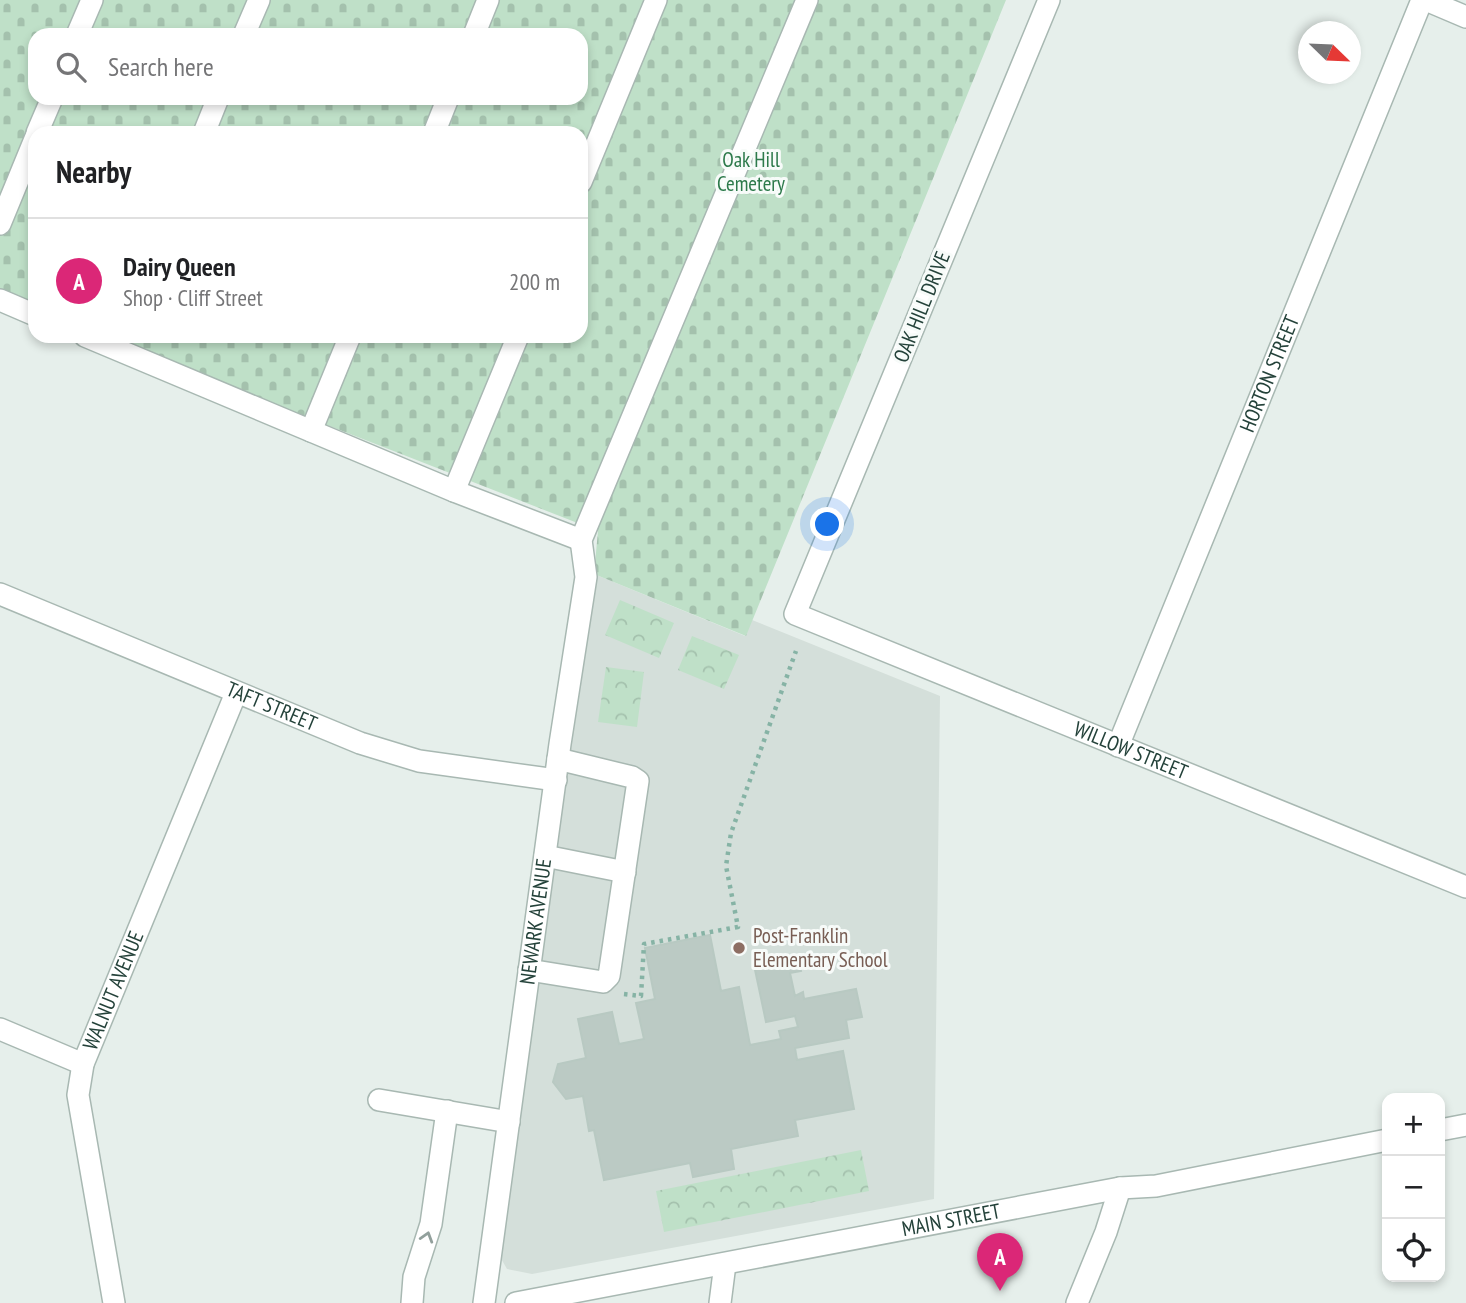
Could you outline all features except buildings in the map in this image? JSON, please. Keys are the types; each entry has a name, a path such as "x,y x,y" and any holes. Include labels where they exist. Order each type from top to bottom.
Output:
{"street":[{"path":"80,28 92,0"},
{"path":"247,28 259,0"},
{"path":"477,28 488,0"},
{"path":"588,164 656,0"},
{"path":"119,343 311,431 454,491 581,540 807,0"},
{"name":"OAK HILL DRIVE","path":"795,614 1049,0"},
{"path":"1424,0 1466,17"},
{"name":"HORTON STREET","path":"1118,746 1424,0"},
{"path":"40,126 48,105"},
{"path":"207,126 215,105"},
{"path":"436,126 445,105"},
{"path":"0,224 28,156"},
{"path":"0,300 28,312"},
{"path":"311,431 347,343"},
{"path":"454,491 515,343"},
{"name":"NEWARK AVENUE","path":"484,1303 586,577 581,540"},
{"name":"TAFT STREET","path":"0,594 360,743 419,761 557,769 632,777 638,781 625,872"},
{"name":"WILLOW STREET","path":"795,614 1466,887"},
{"name":"WALNUT AVENUE","path":"114,1303 78,1095 83,1064 236,693"},
{"path":"529,971 607,981 625,872 545,856"},
{"path":"0,1029 83,1064"},
{"path":"379,1100 509,1122"},
{"path":"412,1303 414,1277 431,1224 447,1111"},
{"path":"1445,1129 1466,1125"},
{"name":"MAIN STREET","path":"516,1303 1120,1188 1156,1186 1382,1141"},
{"path":"1077,1303 1106,1232 1120,1188"},
{"path":"720,1303 725,1265"}],"path":[{"path":"616,992 641,996 644,944 738,927 726,866 731,832 796,651"}],"shaded area":[{"name":"Post-Franklin Elementary School","path":"594,574 745,636 752,620 940,696 934,1199 532,1274 507,1269 499,1255"}],"green space":[{"name":"Oak Hill Cemetery","path":"0,0 1006,0 746,636 594,574 598,531 117,343 588,343 588,126 28,126 28,308 0,297"},
{"path":"620,600 674,623 659,658 605,635"},
{"path":"692,636 739,655 724,689 678,670"},
{"path":"606,667 644,672 637,727 598,722"},
{"path":"861,1150 869,1191 664,1232 656,1191"}],"place":[{"name":"Post-Franklin Elementary School","path":"739,948"},
{"name":"Dairy Queen","path":"1000,1291"}]}
